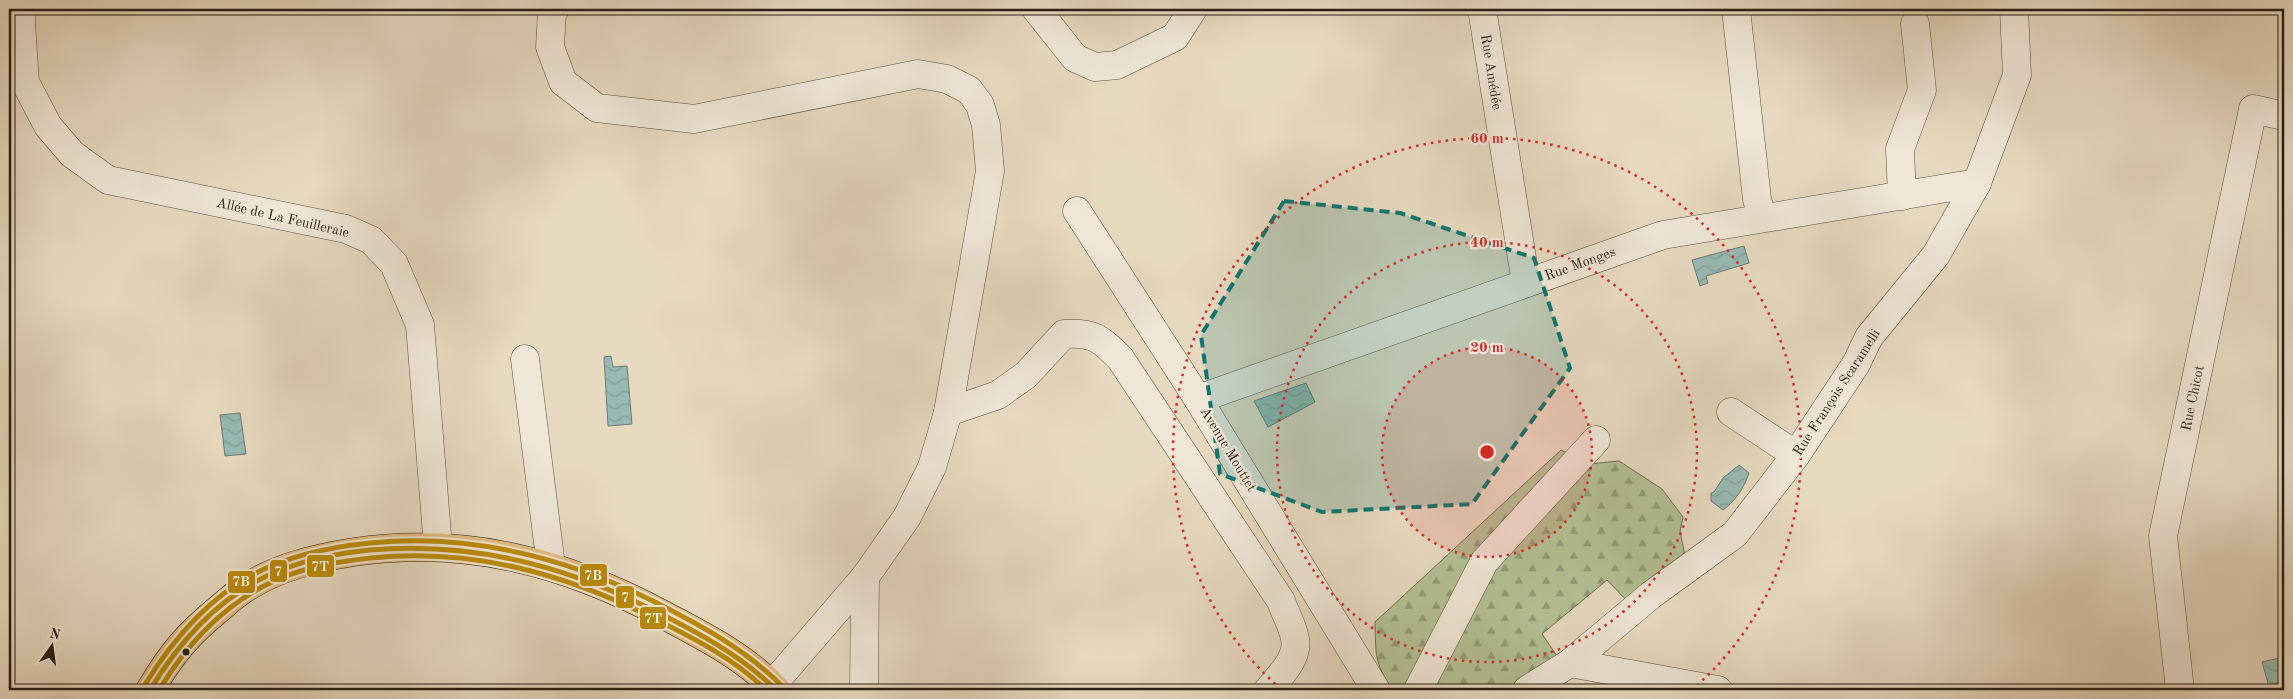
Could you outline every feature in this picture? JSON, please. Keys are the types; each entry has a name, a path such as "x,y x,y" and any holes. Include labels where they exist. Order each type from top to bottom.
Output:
{"main road":[{"path":"150,690 169,658 196,628 243,589 277,571 326,556 390,547 438,547 501,554 551,566 604,585 724,647 774,688"}],"street":[{"name":"Allée de La Feuilleraie","path":"22,9 21,24 25,82 48,126 72,154 108,180 346,229 371,240 394,264 420,325 438,547"},
{"path":"555,9 552,13 550,47 562,82 597,108 694,119 918,74 947,79 969,90 980,105 986,125 990,171 948,412 932,467 907,517 865,577 774,688"},
{"path":"1036,9 1075,58 1095,67 1117,65 1175,37 1192,9"},
{"name":"Rue Amédée","path":"1482,9 1526,283"},
{"path":"1736,9 1757,199 1762,218"},
{"name":"Rue François Scaramelli","path":"1528,690 1570,663 1651,595 1735,534 1796,455 1856,364 1869,337 1936,255 1977,183 2016,75 2014,9"},
{"path":"1902,196 1900,148 1922,90 1915,24"},
{"name":"Rue Chicot","path":"2180,690 2163,536 2253,109 2284,116"},
{"name":"Rue Monges","path":"1198,399 1663,234 1977,183"},
{"name":"Avenue Mouttet","path":"1077,211 1198,399 1376,690"},
{"path":"948,412 998,395 1026,375 1064,334 1084,333 1103,341 1120,358 1281,601 1296,640 1292,658 1285,670 1268,690"},
{"path":"525,359 551,566"},
{"path":"1731,412 1796,455"},
{"path":"1418,690 1484,562 1596,440"},
{"path":"864,690 865,577"},
{"path":"1570,663 1718,690"}],"highlighted area":[{"path":"1284,201 1400,213 1534,258 1570,368 1472,504 1322,512 1220,474 1201,335"}],"green space":[{"path":"1561,450 1589,464 1619,461 1662,489 1683,517 1680,531 1686,561 1629,603 1607,580 1542,634 1559,659 1512,690 1445,690 1411,687 1406,690 1392,690 1377,658 1375,622"}],"water":[{"path":"1744,246 1749,263 1706,276 1708,283 1700,286 1692,260"},
{"path":"611,356 613,367 627,366 632,424 608,426 604,357"},
{"path":"1306,383 1315,402 1268,427 1254,401"},
{"path":"240,413 246,454 225,456 220,415"},
{"path":"1739,465 1749,473 1739,493 1723,510 1711,501 1711,493 1714,492 1723,478"},
{"path":"2284,657 2284,689 2270,690 2262,662"}],"transit line":[{"name":"7B","path":"144,686 166,653 192,623 221,596 254,574 296,557 325,550 370,543 408,541 481,545 517,552 587,572 655,602 705,629 752,660 781,685"},
{"name":"7","path":"150,690 171,658 196,628 225,602 257,581 298,564 326,557 370,550 407,548 444,549 480,553 516,560 585,580 653,610 702,636 733,655 776,690"},
{"name":"7T","path":"159,690 191,645 231,607 262,587 288,575 329,564 371,558 408,556 445,557 516,567 584,588 618,601 697,640 754,678 766,690"}]}
